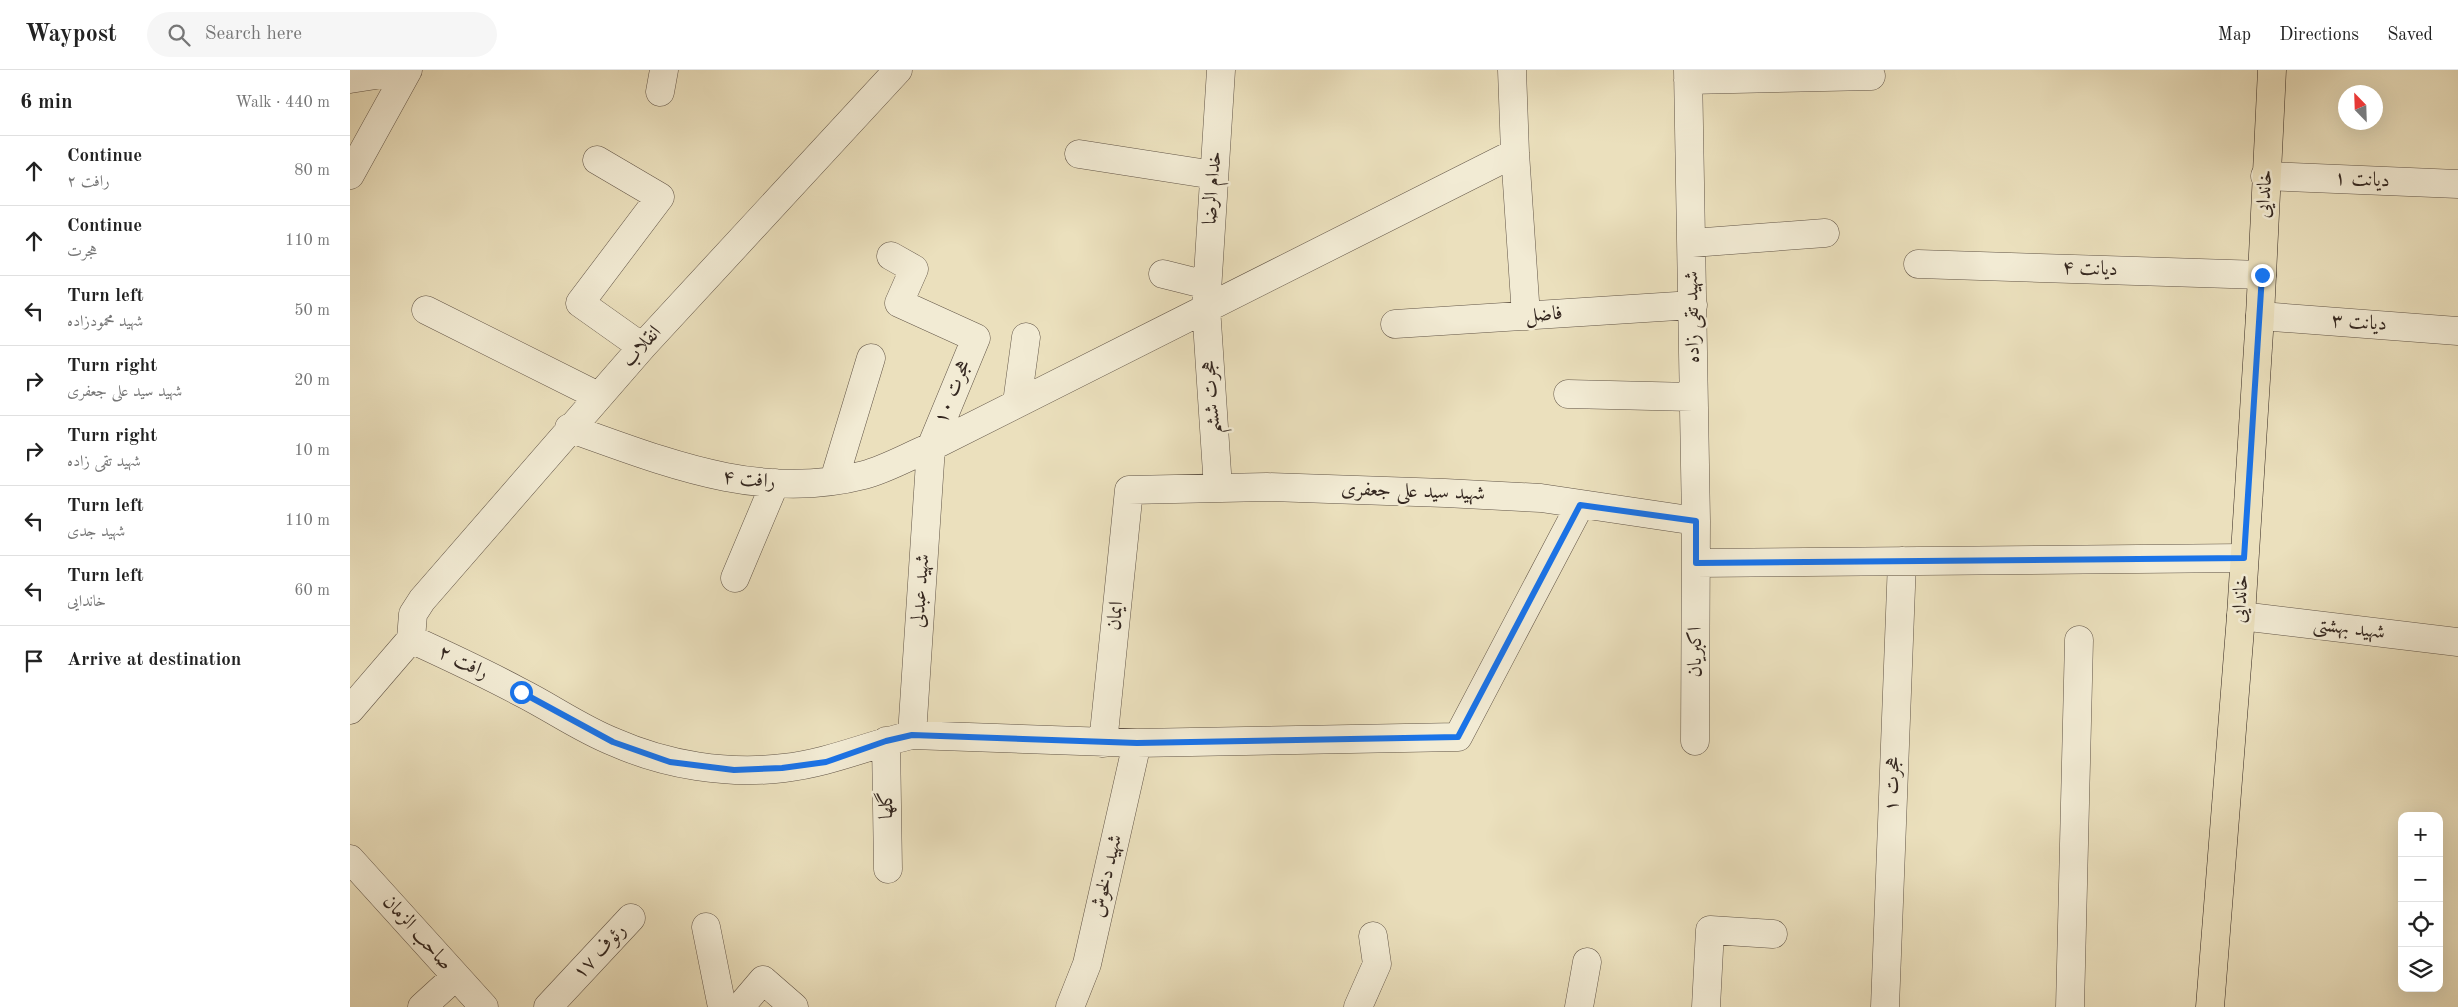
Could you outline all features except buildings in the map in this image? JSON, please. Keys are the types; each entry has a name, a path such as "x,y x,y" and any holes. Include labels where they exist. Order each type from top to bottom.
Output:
{"main road":[{"name":"خاندایی","path":"2210,1007 2241,616 2260,316 2272,70"}],"street":[{"path":"350,79 408,70"},
{"path":"350,175 408,70"},
{"name":"انقلاب","path":"411,639 413,614 422,600 569,428 898,70"},
{"name":"خدام الرضا","path":"1207,296 1221,70"},
{"path":"1512,70 1515,154 1526,316"},
{"path":"1688,75 1871,76"},
{"name":"شهید تقی زاده","path":"1688,75 1696,563"},
{"path":"1079,154 1214,175"},
{"name":"رافت ۴","path":"569,428 667,463 713,476 775,483 810,484 865,474 931,447 1017,403 1207,296 1515,154"},
{"path":"596,160 660,197 580,303 642,347"},
{"name":"دیانت ۱","path":"2266,176 2458,184"},
{"path":"1692,242 1825,233"},
{"name":"هجرت ۱۰","path":"891,256 914,269 899,303 976,338 931,447"},
{"name":"دیانت ۴","path":"1918,264 2262,275"},
{"path":"1163,274 1207,296"},
{"name":"هجرت ششم","path":"1207,296 1218,488"},
{"name":"فاضل","path":"1395,324 1693,305"},
{"path":"426,310 598,396"},
{"name":"دیانت ۳","path":"2260,316 2458,331"},
{"path":"1017,403 1026,337"},
{"path":"834,480 871,358"},
{"path":"1568,394 1693,397"},
{"name":"شهید عبدلی","path":"912,735 931,447"},
{"path":"735,578 775,483"},
{"name":"شهید سید علی جعفری","path":"1129,490 1267,487 1541,498 1696,521"},
{"name":"ایمان","path":"1103,743 1129,490"},
{"name":"رافت ۲","path":"411,639 521,692 613,742 670,762 734,770 782,768 826,762 886,741 912,735 1103,743 1458,737 1580,505"},
{"path":"1696,563 2244,558"},
{"name":"هجرت ۱","path":"1885,1007 1902,561"},
{"name":"اکبریان","path":"1696,563 1696,741"},
{"name":"شهید بهشتی","path":"2241,616 2458,642"},
{"path":"350,710 411,639"},
{"path":"2070,1007 2079,640"},
{"name":"گلها","path":"886,741 888,869"},
{"name":"شهید دلخوش","path":"1070,1007 1088,964 1137,743"},
{"name":"صاحب الزمان","path":"350,859 484,1007"},
{"name":"رئوف ۱۷","path":"548,1007 631,918"},
{"path":"706,927 722,1007"},
{"path":"1706,1007 1710,930 1773,934"},
{"path":"1358,1007 1377,964 1373,936"},
{"path":"1579,1007 1587,962"},
{"path":"422,1007 456,976"},
{"path":"740,1007 763,980 794,1007"}],"route":[{"path":"521,692 613,742 670,762 734,770 782,768 826,762 886,741 912,735 1103,743 1458,737 1580,505 1696,521 1696,563 2244,558 2262,275"}]}
